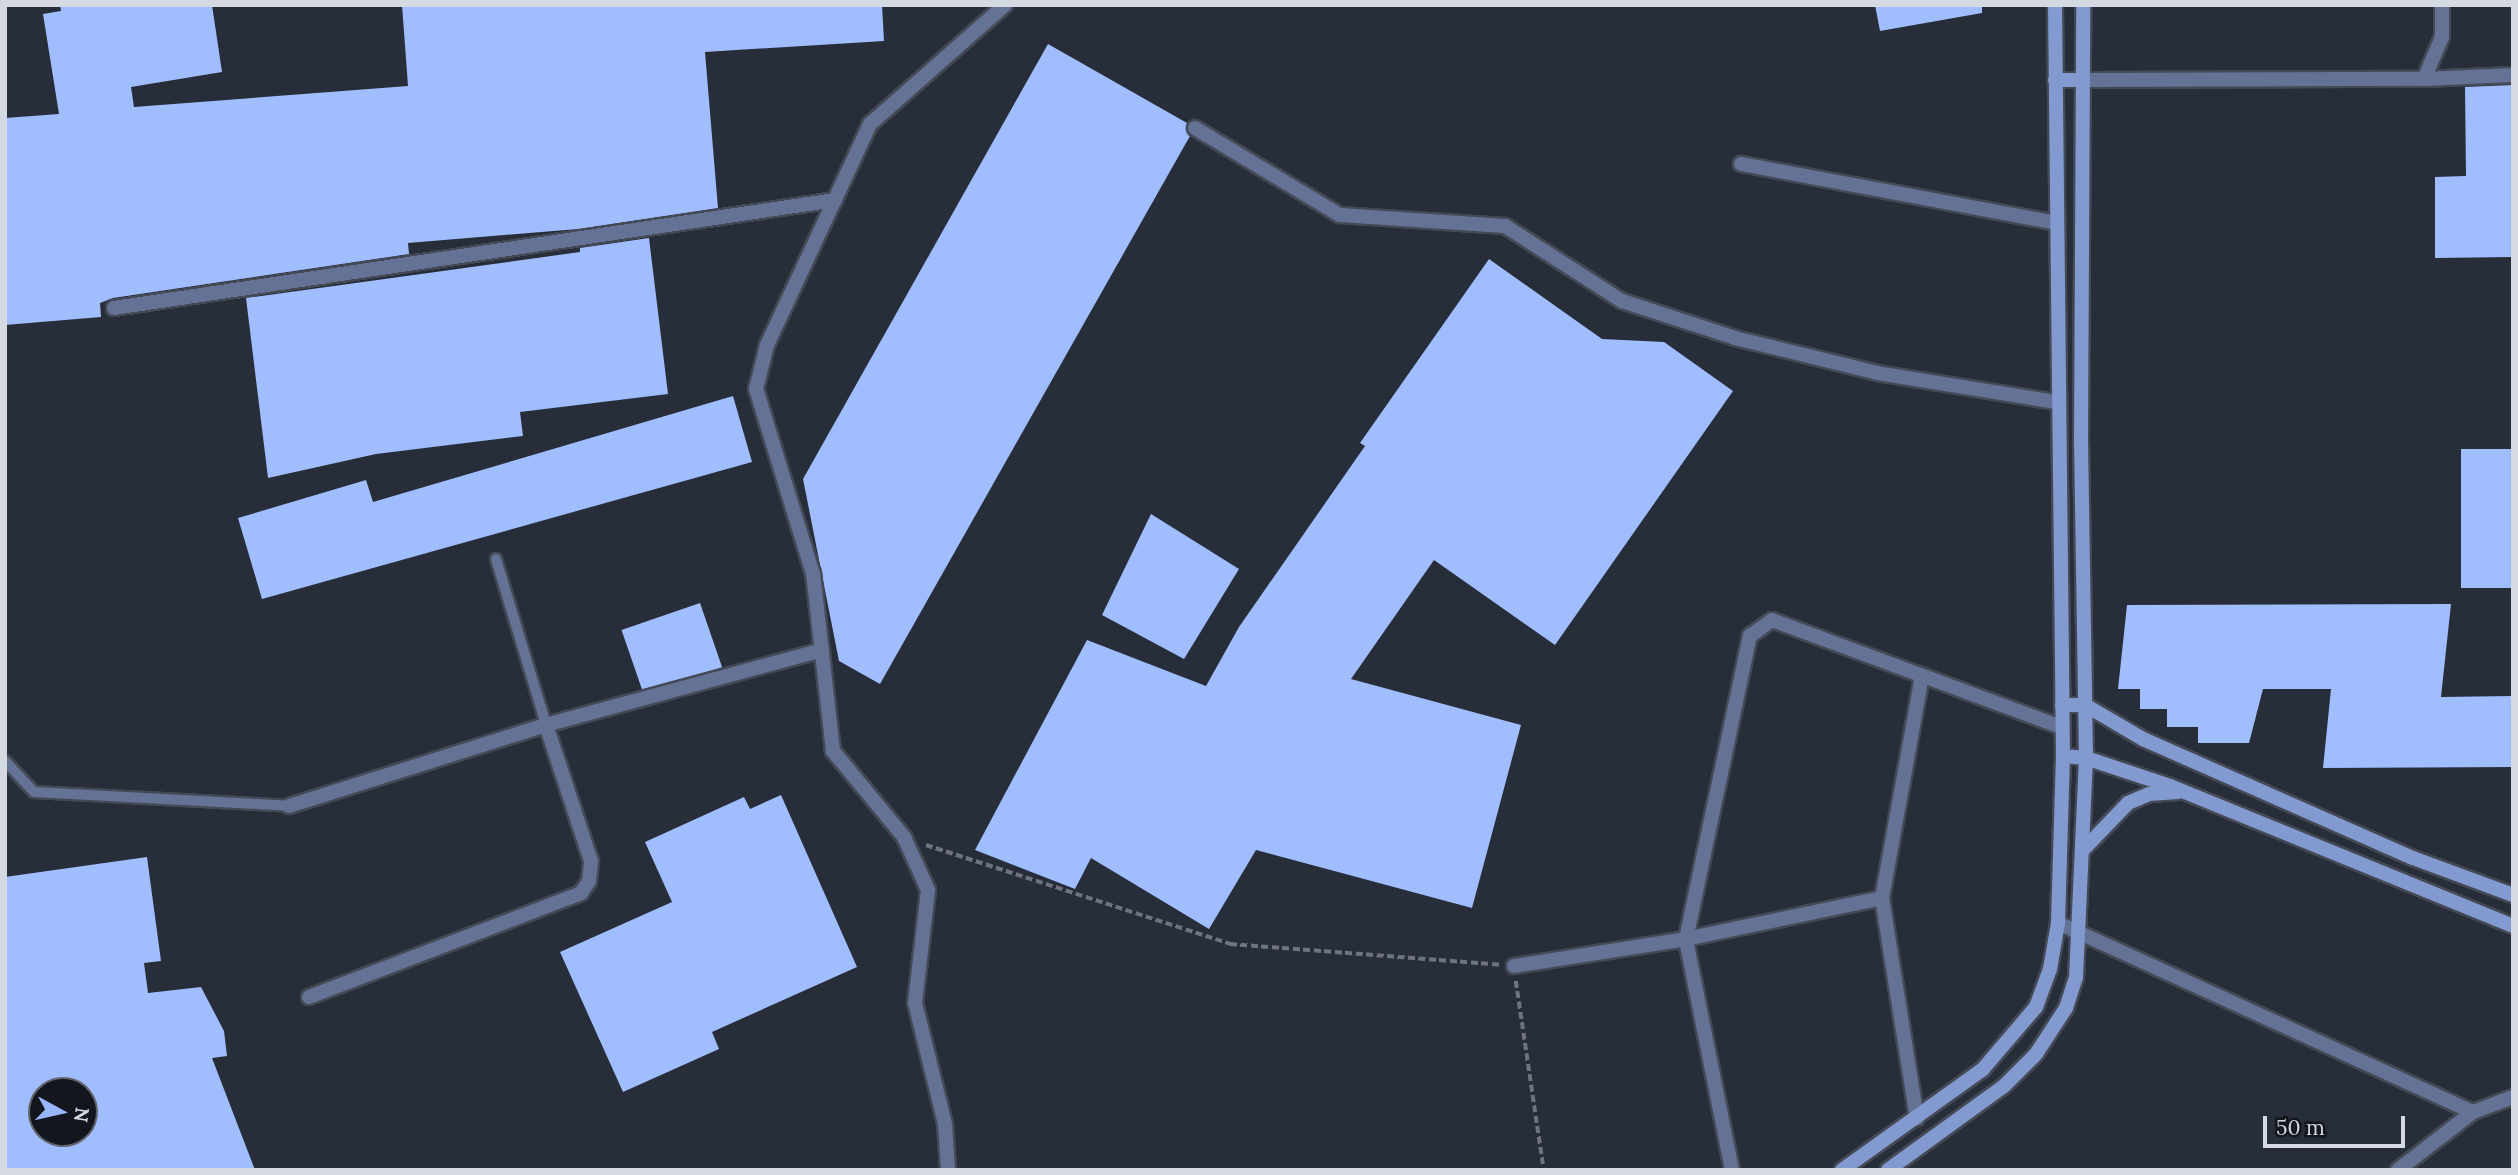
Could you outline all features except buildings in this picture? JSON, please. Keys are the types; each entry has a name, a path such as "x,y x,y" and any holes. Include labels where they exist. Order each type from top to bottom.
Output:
{"street":[{"path":"948,1170 945,1125 915,1003 929,890 904,837 833,751 813,574 756,389 767,345 870,124 1005,5"},
{"path":"1842,1170 1983,1069 2015,1037 2036,1007 2050,969 2058,923 2063,756 2054,223 2056,5"},
{"path":"1888,1170 1995,1093 2036,1054 2066,1008 2076,978 2081,933 2087,758 2083,5"},
{"path":"2424,79 2442,37 2442,5"},
{"path":"2055,80 2424,79 2513,75"},
{"path":"1195,128 1340,215 1505,226 1622,301 1735,338 1877,373 2056,402"},
{"path":"1741,164 2054,223"},
{"path":"114,308 835,200"},
{"path":"1732,1170 1686,939 1750,636 1772,620 2062,727"},
{"path":"289,806 546,725 822,650"},
{"path":"1917,1118 1882,898 1922,676"},
{"path":"2062,705 2085,705 2143,739 2413,858 2513,895"},
{"path":"309,997 581,893 589,881 591,860 546,725"},
{"path":"2063,756 2087,758 2182,791 2513,926"},
{"path":"2083,850 2128,803 2149,794 2182,791"},
{"path":"1514,966 1686,939 1882,898"},
{"path":"2058,923 2473,1112"},
{"path":"2398,1170 2473,1112 2513,1097"}],"lane":[{"path":"496,559 546,725"},
{"path":"5,761 34,792 289,806"}],"path":[{"path":"904,837 1230,944 1514,966 1545,1170"}]}
